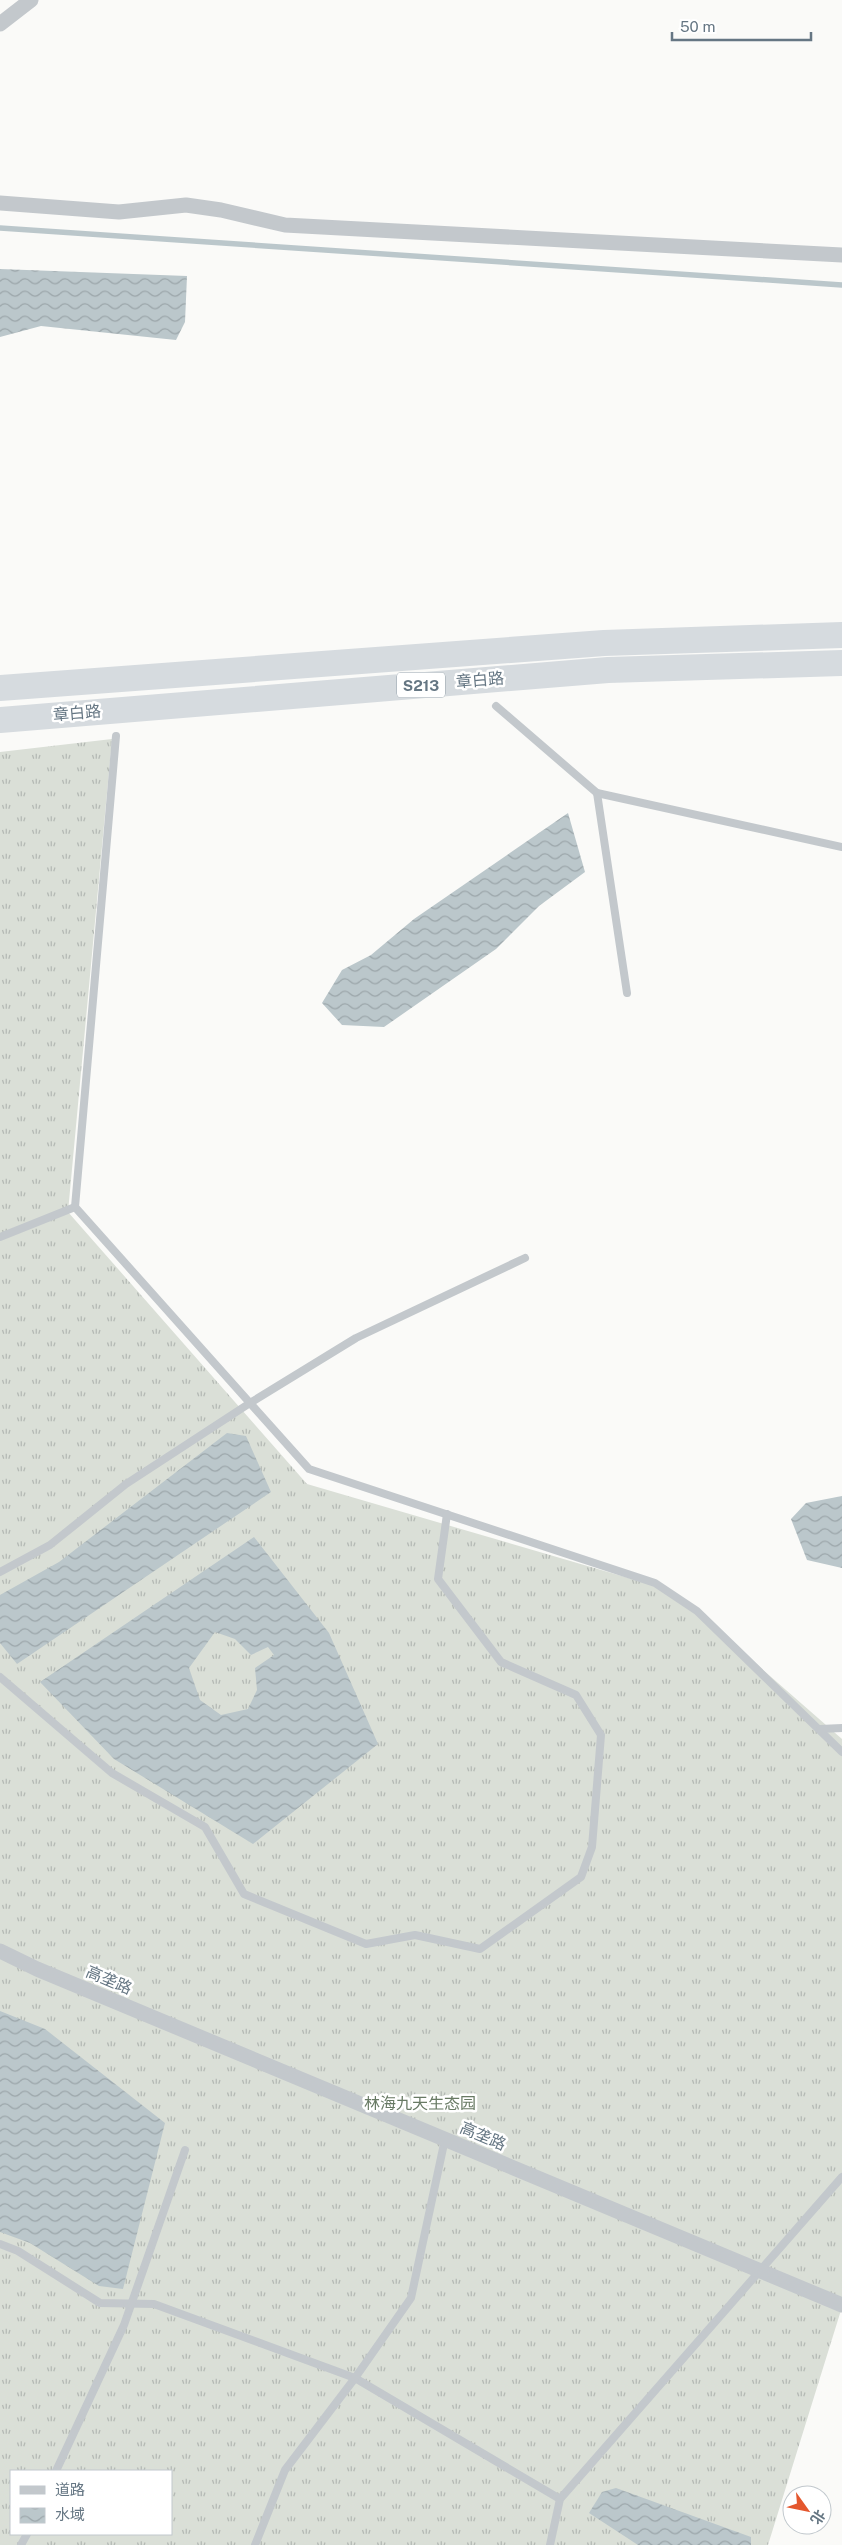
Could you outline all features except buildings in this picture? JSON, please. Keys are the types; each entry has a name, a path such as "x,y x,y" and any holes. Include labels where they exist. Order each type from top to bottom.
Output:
{"highway":[{"name":"章白路","path":"0,688 604,643 842,635"},
{"name":"章白路","path":"0,720 608,670 842,663"}],"street":[{"path":"0,24 31,0"},
{"path":"0,203 119,212 186,205 221,210 285,225 842,255"},
{"name":"高垄路","path":"0,1951 37,1969 842,2305"}],"lane":[{"path":"496,706 597,793 842,847"},
{"path":"116,736 75,1207 309,1469 655,1583 697,1611 842,1752"},
{"path":"597,793 627,993"},
{"path":"0,1237 75,1207"},
{"path":"0,1572 50,1545 126,1484 250,1403 356,1338 525,1258"},
{"path":"0,1677 112,1773 205,1827 244,1894 366,1944 415,1935 480,1949 581,1877 592,1847 601,1735 576,1695 501,1662 438,1579 447,1514"},
{"path":"820,1729 842,1728"},
{"path":"255,2545 285,2470 356,2378 411,2298 445,2139"},
{"path":"56,2470 132,2304 185,2150"},
{"path":"550,2545 560,2499 842,2177"},
{"path":"0,2244 18,2251 100,2303 154,2304 356,2378 560,2499"}],"green space":[{"name":"林海九天生态园","path":"112,739 68,1212 307,1484 673,1591 842,1739 842,2307 787,2485 782,2485 782,2500 768,2545 0,2545 0,752"}],"water":[{"path":"0,269 187,276 185,322 176,340 41,326 0,337"},
{"path":"568,813 585,872 539,906 496,949 384,1027 342,1025 322,1003 342,970 371,955 414,919"},
{"path":"227,1433 246,1436 271,1492 17,1664 0,1643 0,1595 59,1562"},
{"path":"842,1496 842,1568 807,1560 791,1519 806,1503"},
{"path":"254,1537 329,1633 378,1744 253,1844 114,1759 40,1682","holes":["215,1632 235,1639 251,1655 268,1647 274,1655 255,1668 257,1690 248,1709 221,1715 200,1700 189,1668"]},
{"path":"0,2011 45,2029 165,2123 123,2289 99,2286 30,2243 0,2232"},
{"path":"616,2488 751,2537 751,2545 638,2545 589,2513 602,2492"}],"waterway":[{"path":"0,228 842,285"}]}
